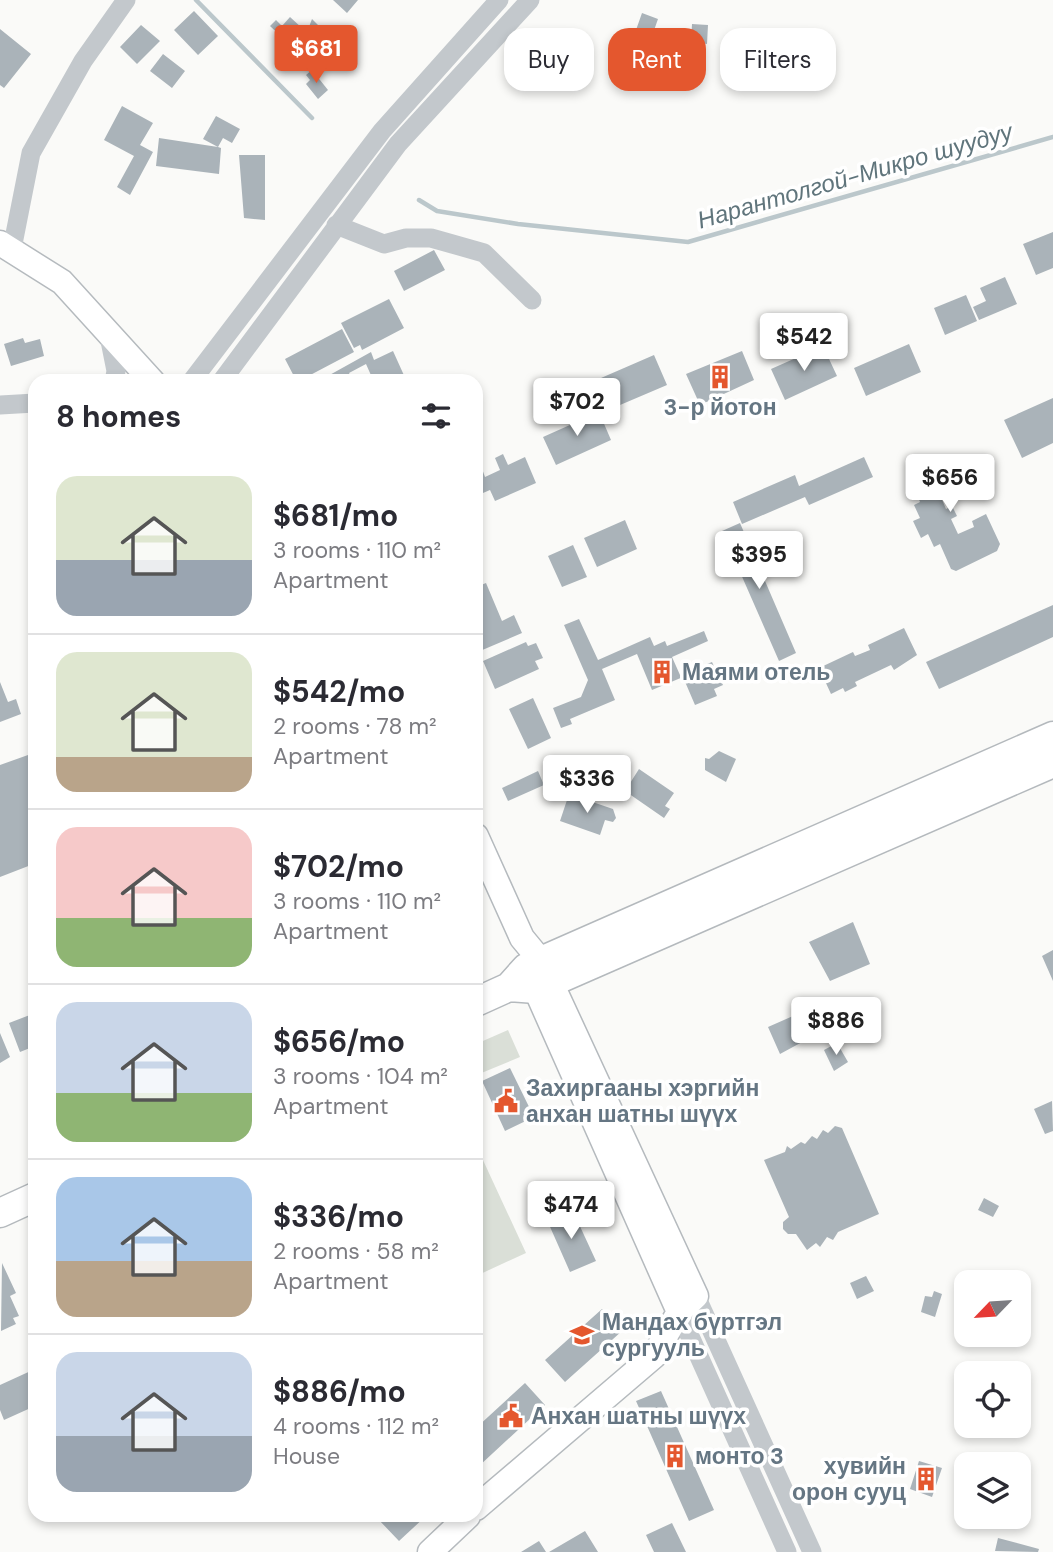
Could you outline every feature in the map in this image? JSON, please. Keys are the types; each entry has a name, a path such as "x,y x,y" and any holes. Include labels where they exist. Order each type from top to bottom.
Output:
{"highway":[{"path":"533,978 1053,736"},
{"path":"483,999 1053,763"},
{"path":"0,1213 28,1200"}],"main road":[{"path":"6,246 62,282 146,374"},
{"path":"483,852 522,938 533,978 687,1304 654,1356 483,1502"},
{"path":"430,1552 462,1522"}],"street":[{"path":"6,246 31,153 83,61 126,0"},
{"path":"197,374 382,131 499,0"},
{"path":"227,374 398,144 530,0"},
{"path":"336,225 384,244 406,238 431,238 484,253 533,300"},
{"path":"108,330 115,374"},
{"path":"0,405 28,403"},
{"path":"687,1304 787,1552"},
{"path":"687,1304 812,1552"}],"shaded area":[{"path":"508,1030 520,1057 483,1072 483,1041"},
{"path":"483,1160 526,1253 483,1273"}],"building":[{"path":"333,0 358,0 347,13"},
{"path":"194,11 218,36 198,55 174,30"},
{"path":"642,13 658,19 655,28 637,28"},
{"path":"290,17 302,28 288,43 270,26 276,20 282,26"},
{"path":"312,19 331,38 323,47 307,32"},
{"path":"692,24 708,25 707,44 706,28 692,28"},
{"path":"141,25 160,41 137,64 120,47"},
{"path":"0,29 31,54 4,88 0,85"},
{"path":"163,54 185,71 172,88 150,71"},
{"path":"312,70 328,90 318,99 306,84 310,80 306,75"},
{"path":"122,106 153,123 140,145 153,152 130,195 117,187 134,156 104,140"},
{"path":"216,116 240,129 232,143 223,138 218,147 203,139"},
{"path":"159,138 221,148 219,174 156,166"},
{"path":"239,155 265,155 265,220 244,218"},
{"path":"1053,232 1053,268 1036,275 1023,244"},
{"path":"434,250 445,270 404,291 394,271"},
{"path":"1005,277 1017,304 979,320 973,307 986,301 980,288"},
{"path":"966,295 977,321 945,335 934,308"},
{"path":"389,299 404,328 362,350 360,345 354,348 341,323"},
{"path":"342,329 354,352 312,374 293,374 285,359"},
{"path":"23,338 25,343 40,339 44,356 11,366 4,344"},
{"path":"909,344 921,372 866,396 854,368"},
{"path":"823,346 837,376 785,400 771,369"},
{"path":"393,351 403,374 370,374 366,364 350,374 331,374 371,352 374,360"},
{"name":"3-р йотон","path":"742,351 754,380 700,405 686,374"},
{"path":"654,355 667,385 613,408 601,378"},
{"path":"1053,398 1053,443 1022,458 1004,420"},
{"path":"599,412 611,440 556,465 543,437"},
{"path":"503,454 508,465 525,457 536,483 495,501 490,490 483,493 483,471 485,477 500,470 495,458"},
{"path":"953,454 958,456 973,488 960,494 957,487 940,495 946,509 952,506 957,516 951,519 958,534 974,527 972,521 986,514 1000,544 997,551 956,571 951,569 940,544 934,547 928,534 921,538 913,521 920,518 914,505 920,502 910,478 911,471"},
{"path":"864,457 873,477 809,505 805,497 742,524 733,502 795,475 799,486"},
{"path":"625,520 637,549 597,567 584,538"},
{"path":"740,523 796,653 779,661 722,531"},
{"path":"573,545 587,577 562,587 548,556"},
{"path":"486,583 502,621 514,615 522,633 483,650 483,584"},
{"path":"1053,605 1053,637 939,689 926,662"},
{"name":"Маями отель","path":"579,619 598,660 650,637 654,646 665,641 667,646 704,631 708,641 672,657 680,675 712,662 723,685 714,689 717,696 695,705 683,677 652,690 637,654 602,669 615,700 570,719 572,724 561,728 553,708 581,697 588,680 564,625"},
{"path":"904,628 917,655 894,670 891,665 855,682 857,686 845,692 843,688 831,694 819,668 853,652 855,656 870,650 868,645"},
{"path":"526,642 528,646 536,643 543,658 535,661 539,669 495,689 483,661"},
{"path":"0,682 8,702 16,699 21,714 0,722"},
{"path":"533,698 551,738 528,749 509,709"},
{"path":"719,751 736,759 726,782 705,770 705,758 709,759"},
{"path":"28,755 28,866 0,877 0,765"},
{"path":"639,769 674,793 665,806 670,809 664,818 625,791"},
{"path":"538,771 544,785 508,801 502,788"},
{"path":"569,794 613,809 616,818 613,822 605,820 600,835 560,821"},
{"path":"853,922 870,964 830,981 809,942"},
{"path":"1053,950 1053,981 1042,956"},
{"path":"28,1016 28,1049 20,1052 9,1023"},
{"path":"793,1016 804,1041 780,1054 768,1027"},
{"path":"0,1033 10,1057 0,1063"},
{"path":"837,1043 848,1062 834,1071 824,1050"},
{"name":"Захиргааны хэргийн анхан шатны шүүх","path":"510,1068 534,1117 505,1131 483,1081"},
{"path":"1052,1101 1053,1131 1045,1134 1034,1109"},
{"path":"835,1126 842,1128 879,1214 838,1232 833,1240 827,1237 820,1247 816,1243 807,1250 796,1234 788,1234 783,1229 783,1222 789,1217 764,1160 785,1152 787,1146 791,1149 801,1142 805,1144 812,1136 817,1139 823,1130 828,1133"},
{"path":"984,1198 999,1206 993,1217 978,1210"},
{"path":"572,1209 596,1261 570,1272 547,1220"},
{"path":"2,1263 16,1293 10,1296 19,1316 13,1318 16,1324 1,1331"},
{"path":"866,1276 874,1291 857,1299 850,1283"},
{"path":"934,1291 942,1294 935,1317 921,1312 925,1296 932,1297"},
{"name":"Мандах бүртгэл сургууль","path":"602,1309 622,1331 565,1382 545,1360"},
{"path":"28,1372 28,1409 4,1420 0,1410 0,1385"},
{"name":"Анхан шатны шүүх","path":"525,1383 545,1405 483,1462 483,1422"},
{"name":"монто 3","path":"661,1391 714,1510 689,1521 636,1401"},
{"name":"хувийн орон сууц","path":"919,1461 942,1468 932,1497 910,1489"},
{"path":"381,1522 420,1522 399,1541"},
{"path":"672,1523 686,1552 654,1552 646,1535"},
{"path":"585,1531 598,1552 549,1552"},
{"path":"998,1538 1039,1549 1038,1552 995,1551"},
{"path":"539,1541 546,1552 521,1552"}],"waterway":[{"name":"Нарантолгой-Микро шуудуу","path":"196,0 312,118"},
{"name":"Нарантолгой-Микро шуудуу","path":"419,200 437,211 518,224 688,242 1053,137"}],"place":[{"name":"3-р йотон","path":"720,377"},
{"name":"Маями отель","path":"662,672"},
{"name":"Захиргааны хэргийн анхан шатны шүүх","path":"506,1101"},
{"name":"Мандах бүртгэл сургууль","path":"582,1335"},
{"name":"Анхан шатны шүүх","path":"511,1416"},
{"name":"монто 3","path":"675,1456"},
{"name":"хувийн орон сууц","path":"926,1479"}]}
